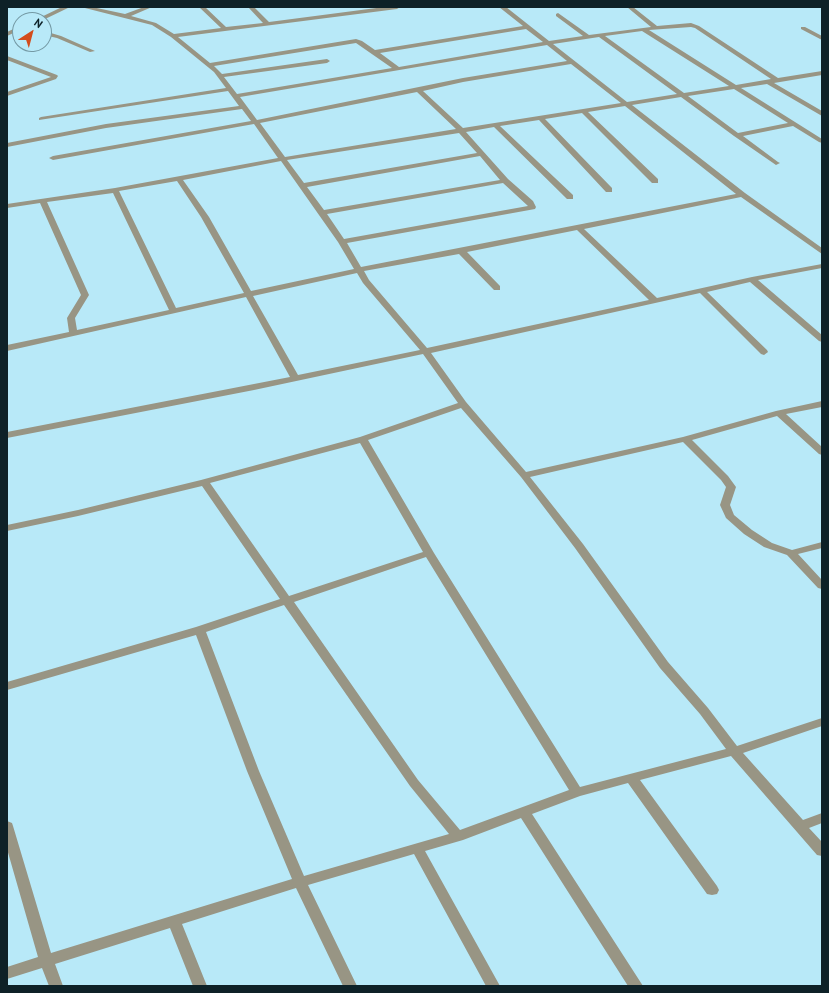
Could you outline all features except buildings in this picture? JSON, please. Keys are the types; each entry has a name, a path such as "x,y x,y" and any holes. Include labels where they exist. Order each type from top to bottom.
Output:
{"street":[{"path":"52,14 67,7"},
{"path":"84,7 154,24 173,36 209,65 220,76 256,122 322,213 366,281 425,351 463,404 524,475 579,546 664,665 704,711 734,751 822,851"},
{"path":"125,16 149,7"},
{"path":"202,7 224,28"},
{"path":"251,7 267,23"},
{"path":"333,7 341,14"},
{"path":"173,36 224,28 397,7"},
{"path":"502,7 742,195 822,252"},
{"path":"630,7 656,28"},
{"path":"558,15 589,38"},
{"path":"236,96 397,68 643,29 691,25 697,27 777,80"},
{"path":"375,52 527,27"},
{"path":"803,28 822,38"},
{"path":"643,29 821,141"},
{"path":"52,35 92,51"},
{"path":"601,36 776,163"},
{"path":"209,65 356,41 360,42 397,68"},
{"path":"7,58 55,76 54,78 7,94"},
{"path":"220,76 327,61"},
{"path":"53,158 256,122 463,80 572,62"},
{"path":"7,206 115,190 283,159 822,73"},
{"path":"769,82 822,114"},
{"path":"41,119 230,89"},
{"path":"342,242 532,207 530,203 505,181 457,126 418,90"},
{"path":"7,145 106,126 243,107"},
{"path":"584,112 655,182"},
{"path":"540,119 609,190"},
{"path":"736,135 794,124"},
{"path":"496,126 570,197"},
{"path":"302,186 481,154"},
{"path":"179,178 205,217 295,377"},
{"path":"322,213 505,181"},
{"path":"115,190 174,312"},
{"path":"7,348 73,332 174,312 359,270 742,195"},
{"path":"42,200 85,295 72,318 73,332"},
{"path":"579,228 655,301"},
{"path":"461,251 497,288"},
{"path":"7,435 254,387 752,279 822,266"},
{"path":"752,279 822,339"},
{"path":"702,291 764,352"},
{"path":"7,528 78,513 204,482 363,439 463,404"},
{"path":"524,475 685,439 779,413 822,404"},
{"path":"779,413 822,452"},
{"path":"363,439 429,553 577,792"},
{"path":"685,439 725,478 731,488 725,505 730,516 748,532 768,545 791,553 822,586"},
{"path":"204,482 414,783 458,836"},
{"path":"791,553 822,545"},
{"path":"7,686 200,630 429,553"},
{"path":"200,630 253,771 300,882 350,986"},
{"path":"7,973 300,882 458,836 577,792 734,751 822,722"},
{"path":"632,778 712,890"},
{"path":"524,812 636,986"},
{"path":"800,826 822,818"},
{"path":"8,833 46,960 56,986"},
{"path":"418,848 493,986"},
{"path":"174,921 200,986"}]}
